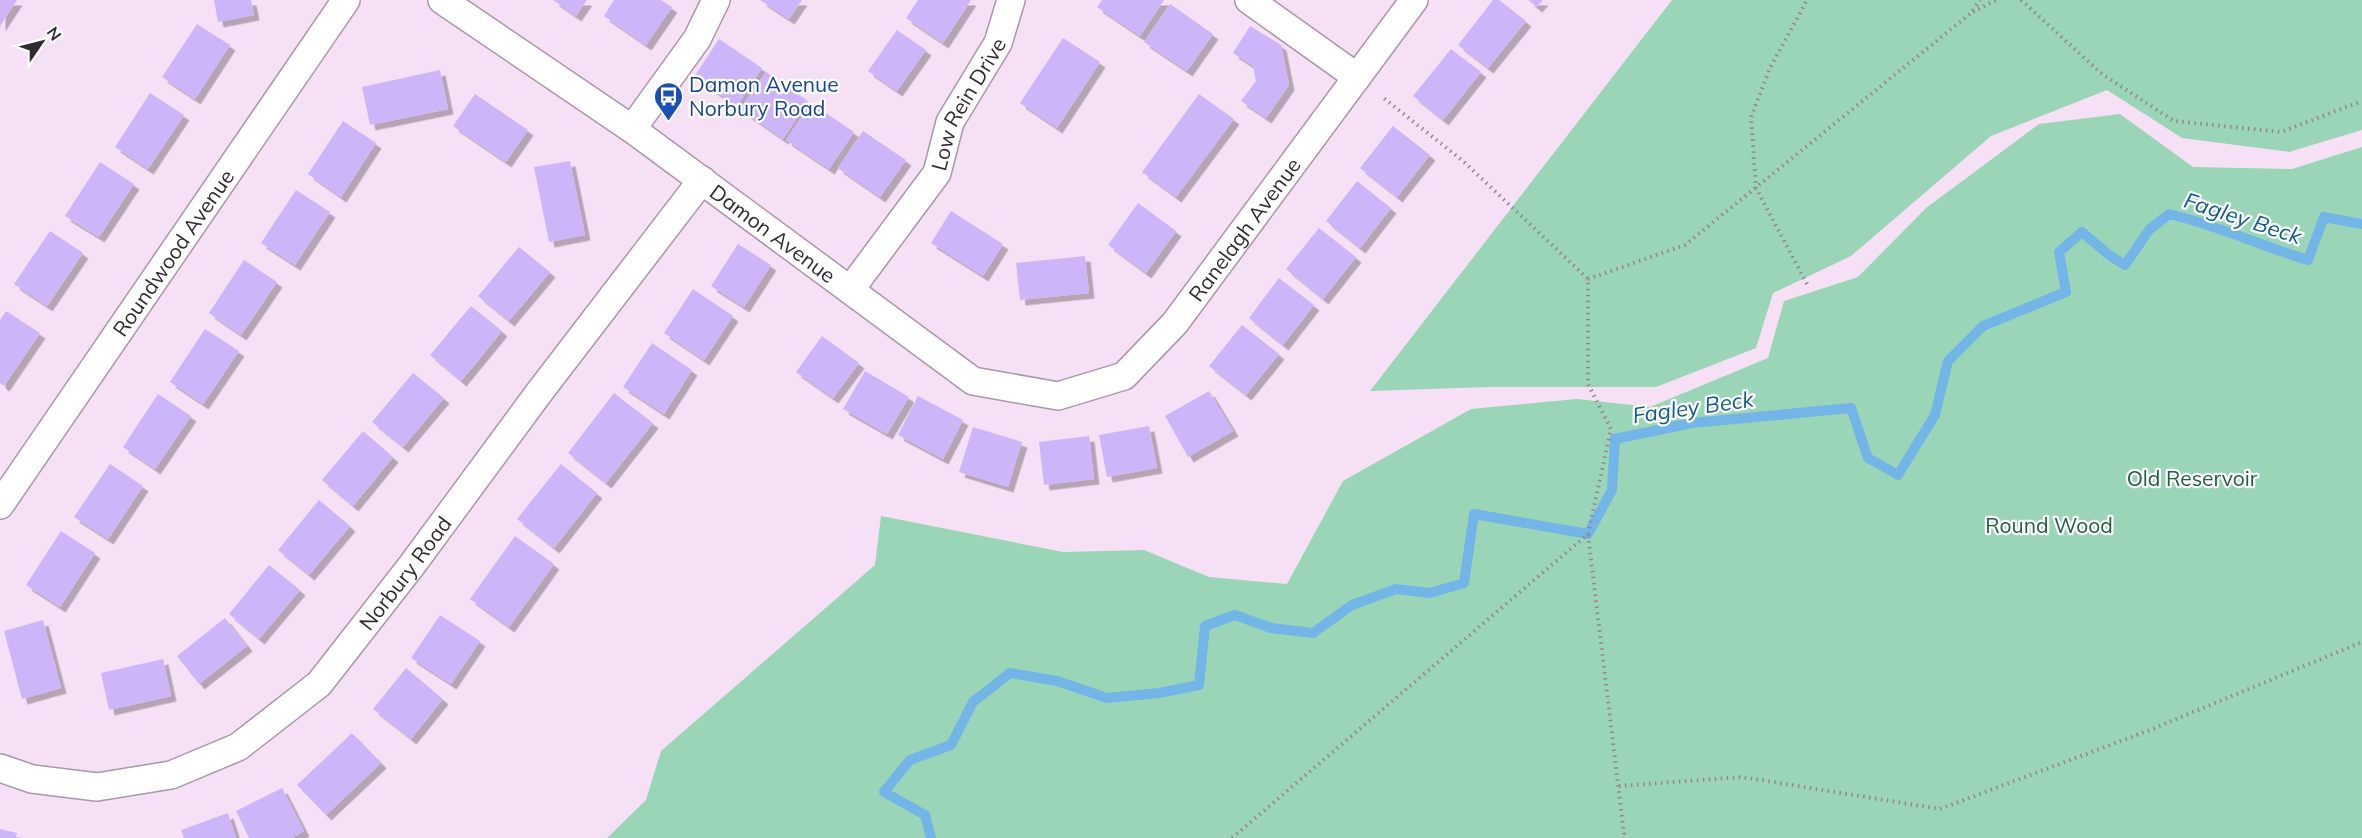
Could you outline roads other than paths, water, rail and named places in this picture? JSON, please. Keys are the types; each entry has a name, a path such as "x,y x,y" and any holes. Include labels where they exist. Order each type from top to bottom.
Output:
{"street":[{"name":"Roundwood Avenue","path":"0,505 346,0"},
{"name":"Damon Avenue","path":"442,0 632,129 973,381 1058,396 1124,376"},
{"path":"632,129 696,39 716,0"},
{"name":"Low Rein Drive","path":"850,290 937,173 950,122 998,44 1011,0"},
{"path":"1249,0 1357,77"},
{"name":"Ranelagh Avenue","path":"1124,376 1175,323 1414,0"},
{"name":"Norbury Road","path":"0,768 32,779 97,788 171,775 238,747 319,684 412,565 538,394 702,180"}],"waterway":[{"name":"Fagley Beck","path":"931,838 925,815 884,792 910,760 951,745 973,702 1010,673 1057,681 1107,698 1159,693 1199,685 1205,626 1235,615 1271,628 1313,633 1352,605 1396,589 1430,593 1464,583 1474,514 1588,534 1612,490 1615,439 1692,423 1851,408 1868,458 1898,475 1935,415 1948,361 1983,326 2066,292 2059,252 2082,232 2109,255 2125,265 2149,230 2169,214 2308,260 2324,217 2362,224"}],"place":[{"name":"Damon Avenue Norbury Road","path":"668,122"}],"park label":[{"name":"Old Reservoir","path":"2192,478"},
{"name":"Round Wood","path":"2049,525"}]}
